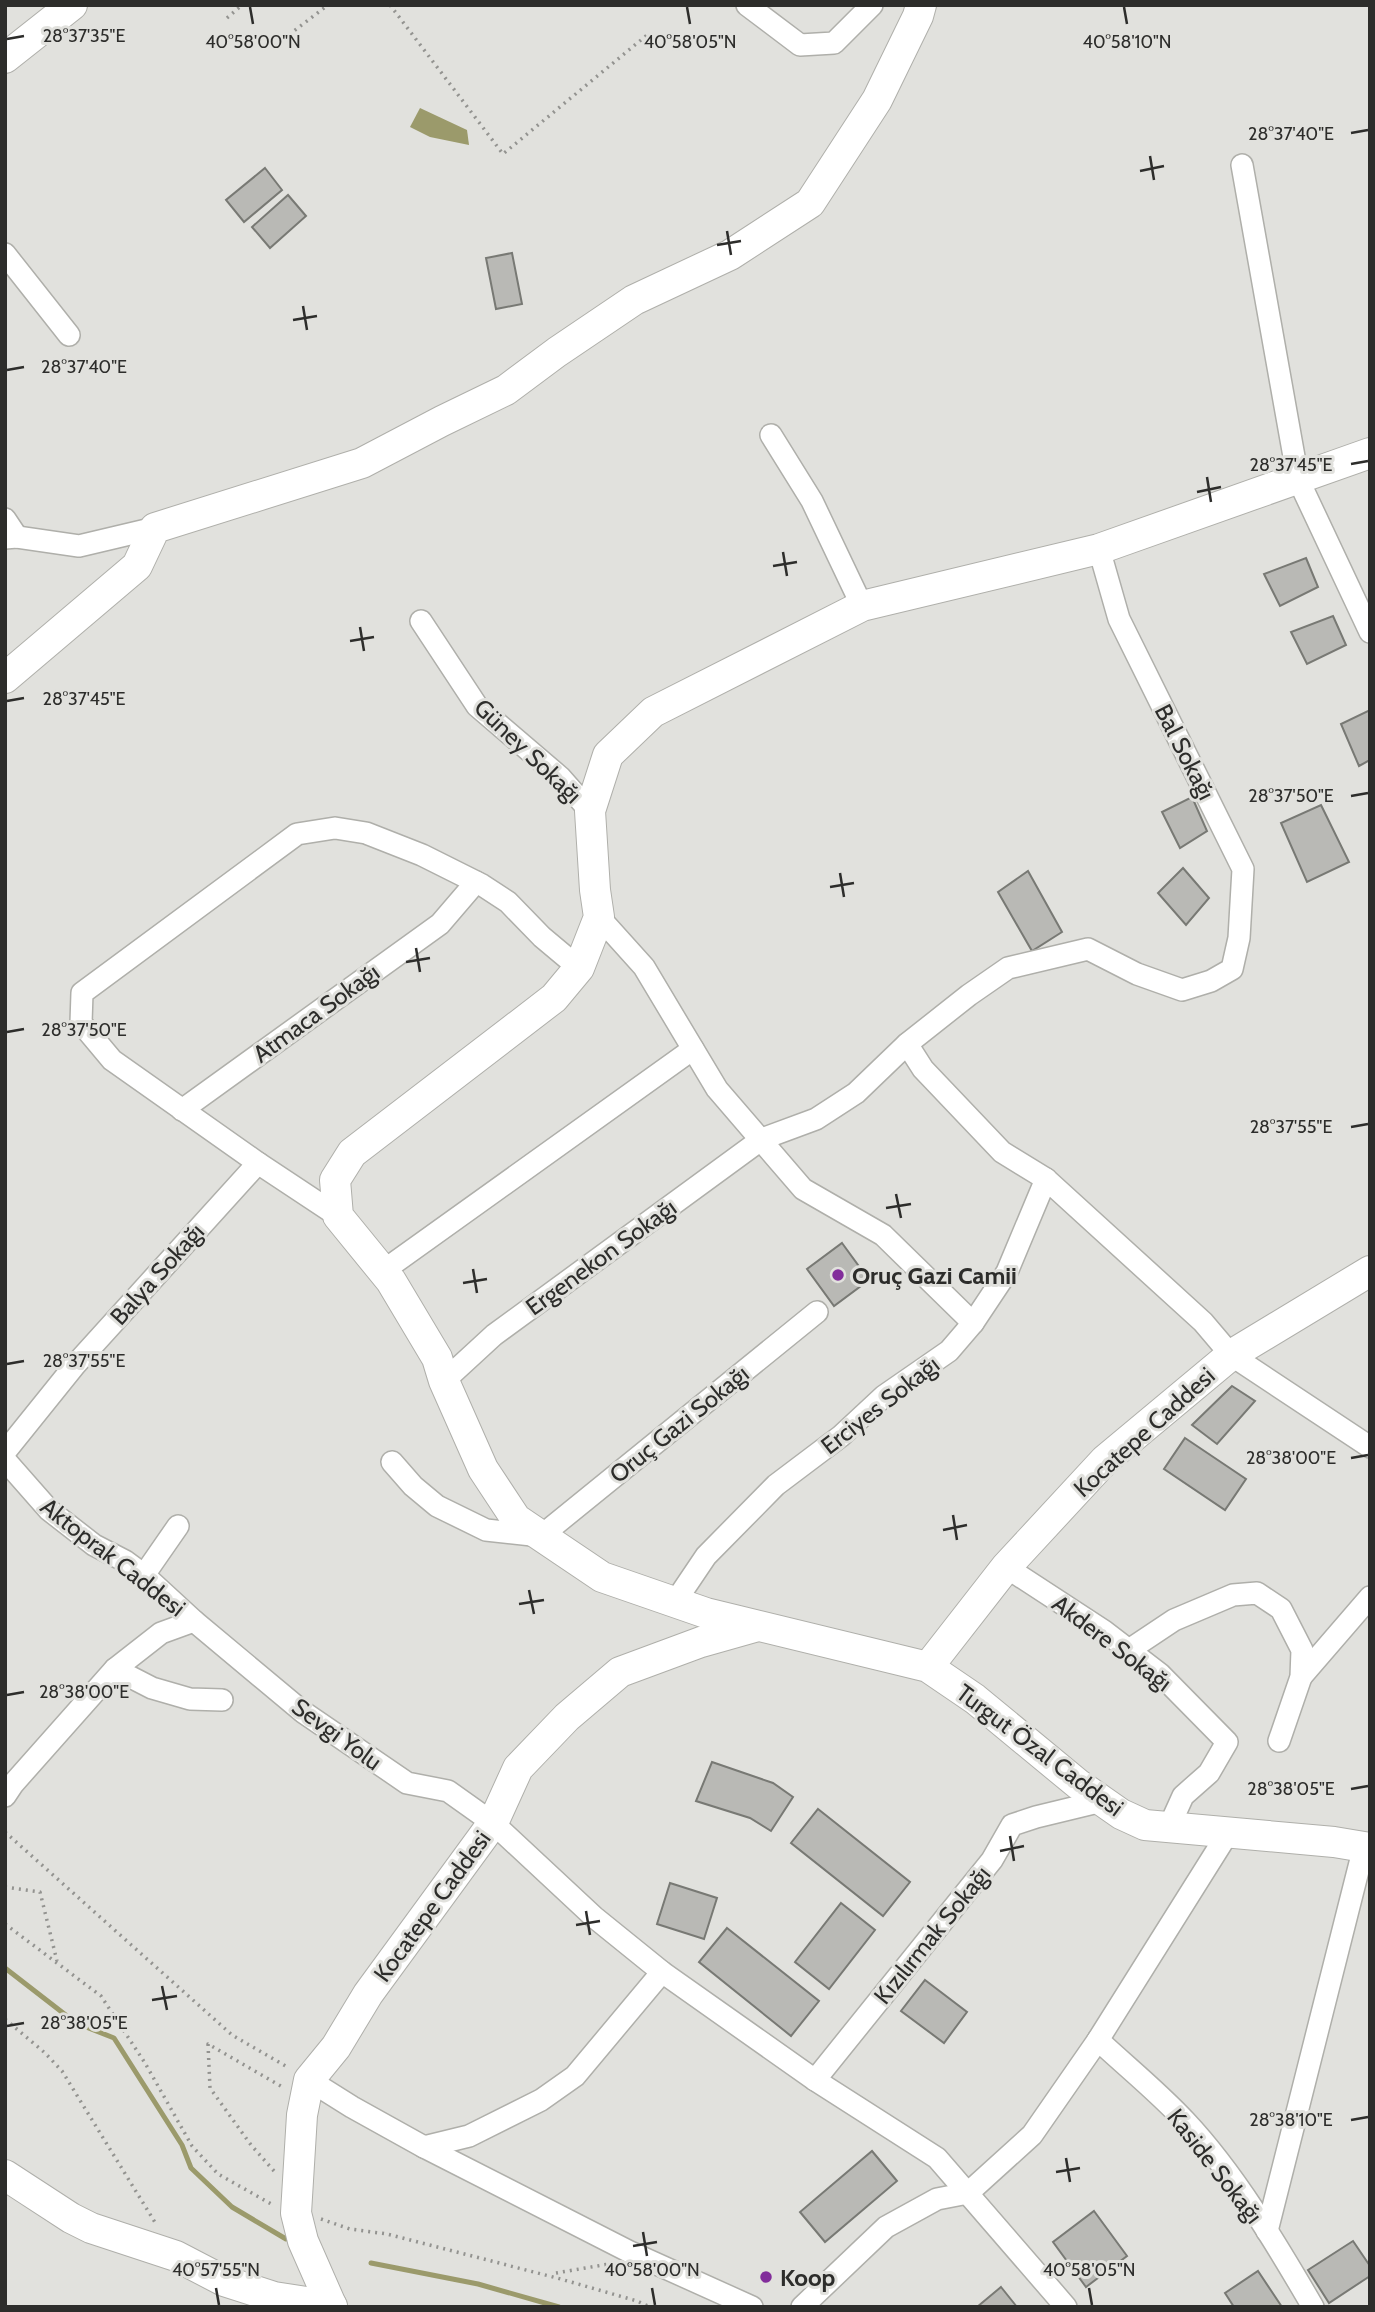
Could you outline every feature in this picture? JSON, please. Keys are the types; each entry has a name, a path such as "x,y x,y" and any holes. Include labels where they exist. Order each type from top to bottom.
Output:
{"street":[{"path":"5,58 72,5"},
{"path":"747,5 800,45 834,43 872,5"},
{"path":"9,531 79,546 155,528 362,463 506,390 634,300 730,255 810,203 877,100 921,5"},
{"path":"1242,165 1298,479 1370,632"},
{"path":"5,254 69,335"},
{"path":"771,435 812,501 862,606"},
{"path":"338,1216 335,1180 352,1153 554,998 579,968 599,918 590,811 608,755 653,712 862,606 1099,549 1370,453"},
{"path":"5,678 137,566 155,528"},
{"name":"Bal Sokağı","path":"1088,949 1137,974 1182,990 1211,981 1232,969 1239,938 1243,869 1119,619 1099,549"},
{"name":"Güney Sokağı","path":"421,621 477,706 560,777 590,811"},
{"path":"338,1216 112,1060 81,1023 82,993 297,834 335,828 366,834 422,855 476,882 508,902 542,937 579,968"},
{"name":"Atmaca Sokağı","path":"182,1110 440,924 476,882"},
{"path":"599,918 644,967 717,1090 803,1189 883,1235 973,1324"},
{"name":"Ergenekon Sokağı","path":"444,1381 494,1335 762,1139 817,1119 856,1093 908,1044 969,995 1008,968 1088,949"},
{"path":"908,1044 923,1069 1002,1152 1046,1179 1203,1322 1231,1355 1370,1447"},
{"path":"383,1271 693,1049"},
{"name":"Balya Sokağı","path":"5,1452 75,1365 258,1163"},
{"name":"Erciyes Sokağı","path":"675,1602 706,1556 776,1485 841,1436 884,1396 949,1351 973,1324 1007,1272 1046,1179"},
{"name":"Turgut Özal Caddesi","path":"338,1216 391,1281 437,1358 444,1381 483,1469 516,1519 602,1577 706,1613 928,1667 975,1699 1078,1784 1121,1814 1145,1825 1367,1847"},
{"name":"Kocatepe Caddesi","path":"928,1667 1006,1567 1105,1460 1231,1355 1370,1271"},
{"name":"Oruç Gazi Sokağı","path":"541,1536 817,1312"},
{"name":"Aktoprak Caddesi","path":"5,1460 49,1510 93,1545 144,1575 194,1621"},
{"path":"392,1462 413,1486 437,1506 486,1530 541,1536"},
{"path":"144,1575 178,1526"},
{"name":"Akdere Sokağı","path":"1006,1567 1104,1631 1160,1674 1227,1742 1209,1773 1183,1796 1169,1827"},
{"path":"1129,1650 1174,1620 1233,1595 1257,1592 1281,1609 1302,1650 1301,1677 1279,1741"},
{"path":"1301,1677 1370,1597"},
{"path":"5,1796 115,1669 161,1633 194,1621"},
{"name":"Sevgi Yolu","path":"194,1621 303,1712 364,1754 407,1783 448,1791 493,1823 594,1917 663,1972 815,2080 937,2158 1066,2307"},
{"name":"Kocatepe Caddesi","path":"332,2306 303,2241 296,2213 302,2115 309,2080 336,2047 368,1994 493,1823 518,1768 567,1717 620,1672 701,1642 758,1626"},
{"path":"115,1669 152,1688 190,1699 222,1700"},
{"name":"Kızılırmak Sokağı","path":"815,2080 992,1860 1012,1825 1102,1801"},
{"path":"802,2307 886,2227 937,2199 968,2193 1032,2135 1098,2040 1228,1833"},
{"path":"1267,2231 1367,1847"},
{"path":"424,2147 469,2136 541,2100 575,2076 663,1972"},
{"name":"Kaside Sokağı","path":"1098,2040 1185,2122 1235,2183 1313,2307"},
{"path":"309,2080 424,2147 630,2252 752,2307"},
{"path":"5,2175 91,2228 176,2256 225,2281 274,2297 332,2306"}],"path":[{"path":"227,18 242,5"},
{"path":"278,43 328,5"},
{"path":"390,5 503,154 647,35"},
{"path":"5,1832 232,2035 309,2080"},
{"path":"5,1887 40,1892 57,1963"},
{"path":"5,1924 101,1996 145,2063 192,2146 218,2174 273,2205 274,2193"},
{"path":"5,2019 62,2071 176,2256"},
{"path":"274,2171 251,2145 210,2088 208,2044 284,2088 285,2099"},
{"path":"274,2182 276,2159"},
{"path":"326,2221 557,2278 650,2307"},
{"path":"556,2273 620,2262"}],"shaded area":[{"path":"420,108 467,130 469,145 430,137 410,127"}],"building":[{"path":"265,168 282,190 244,222 226,200"},
{"path":"288,195 306,216 270,248 252,227"},
{"path":"512,253 522,304 496,309 486,258"},
{"path":"1306,558 1318,587 1280,606 1264,574"},
{"path":"1333,616 1346,645 1307,664 1291,632"},
{"path":"1370,710 1370,760 1359,766 1341,724"},
{"path":"1192,797 1207,831 1180,848 1162,812"},
{"path":"1321,805 1349,862 1307,882 1281,823"},
{"path":"1183,868 1209,898 1186,925 1158,893"},
{"path":"1028,871 1062,932 1032,951 998,892"},
{"name":"Oruç Gazi Camii","path":"842,1243 869,1280 834,1306 807,1269"},
{"path":"1232,1386 1255,1401 1217,1444 1192,1425"},
{"path":"1185,1438 1246,1479 1225,1510 1164,1469"},
{"path":"712,1762 773,1783 793,1797 771,1831 750,1818 696,1801"},
{"path":"818,1809 910,1882 883,1916 791,1843"},
{"path":"670,1883 717,1898 704,1939 657,1924"},
{"path":"841,1903 875,1930 829,1989 795,1962"},
{"path":"727,1928 819,2001 791,2036 699,1962"},
{"path":"925,1980 967,2012 944,2043 901,2011"},
{"path":"872,2151 897,2181 825,2242 800,2212"},
{"path":"1094,2211 1127,2256 1086,2287 1053,2242"},
{"path":"1353,2241 1370,2266 1370,2276 1329,2303 1308,2270"},
{"path":"1258,2271 1282,2307 1234,2307 1225,2293"},
{"path":"1001,2287 1017,2307 977,2307"}],"waterway":[{"path":"5,1968 76,2023 114,2038 182,2145 191,2168 232,2207 286,2239"},
{"path":"371,2263 478,2284 559,2307"}],"place":[{"name":"Oruç Gazi Camii","path":"838,1275"},
{"name":"Koop","path":"766,2277"}]}
